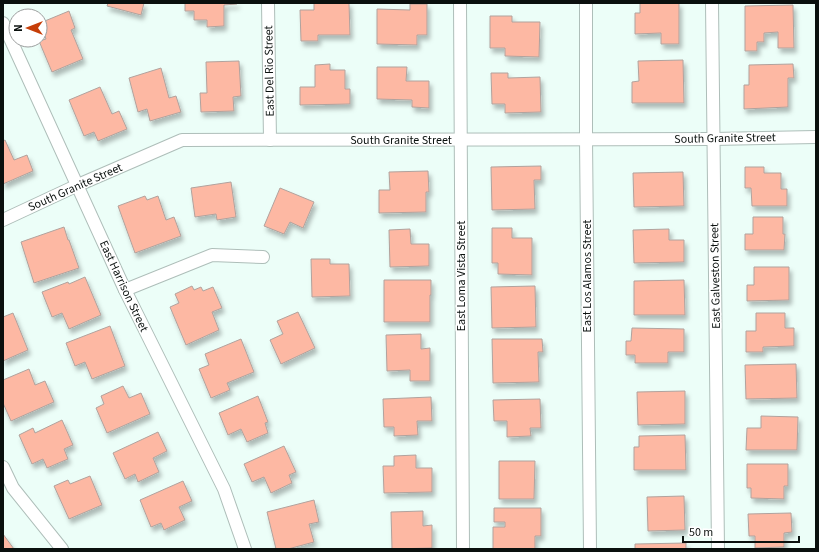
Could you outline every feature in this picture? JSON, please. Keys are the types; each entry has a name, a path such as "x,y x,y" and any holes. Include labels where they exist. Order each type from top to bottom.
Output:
{"street":[{"name":"East Del Rio Street","path":"268,3 270,140"},
{"name":"East Loma Vista Street","path":"460,3 463,549"},
{"name":"East Los Alamos Street","path":"586,3 590,549"},
{"name":"East Galveston Street","path":"712,3 718,549"},
{"name":"East Harrison Street","path":"3,23 125,290 224,489 245,549"},
{"name":"South Granite Street","path":"3,220 78,185 182,140 713,139 816,137"},
{"path":"125,290 212,255 263,257"},
{"path":"3,467 13,488 62,549"}],"building":[{"path":"108,3 144,3 141,15 107,6"},
{"path":"185,3 237,4 224,5 224,26 207,27 207,20 194,20 194,11 185,11"},
{"path":"314,3 349,3 350,35 318,35 318,41 301,41 300,10 314,10"},
{"path":"640,3 679,3 679,44 661,44 661,33 635,34 635,13 640,13"},
{"path":"410,4 427,4 427,35 417,35 417,45 377,44 377,9 410,10"},
{"path":"793,5 794,48 778,48 778,32 764,33 764,42 757,42 757,51 745,51 745,6"},
{"path":"69,11 75,28 71,30 83,59 52,72 42,48 48,48 48,20"},
{"path":"490,16 512,16 512,22 540,22 539,57 505,56 505,48 490,48"},
{"path":"683,60 684,103 632,103 632,82 639,81 638,61"},
{"path":"239,61 241,96 233,97 234,111 201,112 200,93 207,93 206,62"},
{"path":"330,64 330,70 345,70 345,89 350,89 350,104 300,105 300,87 315,87 315,65"},
{"path":"793,64 794,78 788,78 788,107 744,109 744,85 749,85 749,65"},
{"path":"377,67 407,67 406,81 429,81 429,108 412,107 412,100 377,99"},
{"path":"161,68 169,98 176,96 181,112 150,121 147,109 138,112 129,78"},
{"path":"491,73 508,73 508,78 540,77 541,112 505,113 505,104 492,104"},
{"path":"100,87 112,114 119,111 127,129 98,141 94,132 84,136 69,100"},
{"path":"5,140 14,160 27,155 33,171 3,184 3,141"},
{"path":"541,166 541,180 534,180 535,209 492,210 491,167"},
{"path":"745,167 764,167 764,173 781,173 781,189 787,189 787,206 752,206 751,188 745,188"},
{"path":"428,171 429,192 426,192 426,212 379,213 379,190 390,190 389,172"},
{"path":"683,172 684,206 634,207 633,173"},
{"path":"231,182 236,217 217,220 216,214 195,217 191,188"},
{"path":"280,188 314,202 303,228 290,222 284,234 264,226"},
{"path":"145,196 147,200 158,196 166,220 174,217 181,236 135,253 118,206"},
{"path":"753,217 783,217 783,234 785,234 784,250 745,250 745,234 753,234"},
{"path":"64,227 79,268 34,283 21,242"},
{"path":"492,228 512,228 512,238 532,238 532,275 498,274 498,263 492,263"},
{"path":"410,229 411,244 429,244 429,266 390,267 389,230"},
{"path":"669,229 669,240 684,240 684,262 634,263 633,230"},
{"path":"311,259 330,259 330,264 349,264 350,296 312,297"},
{"path":"754,267 789,267 789,300 747,301 747,285 754,285"},
{"path":"85,277 101,315 69,329 62,313 52,317 42,292 68,282 69,284"},
{"path":"384,280 431,280 430,322 384,322"},
{"path":"684,280 685,315 634,315 634,281"},
{"path":"192,286 194,290 201,287 203,291 213,287 222,308 212,312 219,330 186,345 170,307 179,303 175,294"},
{"path":"535,286 536,327 492,328 491,287"},
{"path":"298,312 315,348 281,364 270,340 283,334 277,321"},
{"path":"13,313 28,350 3,361 3,317"},
{"path":"756,313 785,313 785,328 794,328 794,346 763,347 763,352 746,352 746,331 756,331"},
{"path":"110,326 125,366 92,379 85,362 75,366 66,343"},
{"path":"632,328 684,329 684,352 668,352 668,363 635,363 635,355 626,355 626,341 631,341"},
{"path":"421,334 421,349 430,348 430,381 410,381 410,370 387,371 386,335"},
{"path":"241,339 254,372 227,383 230,390 211,398 199,369 209,365 205,354"},
{"path":"492,339 542,339 543,352 538,352 539,382 493,383"},
{"path":"796,364 797,398 746,399 745,365"},
{"path":"29,369 35,385 45,381 54,402 11,421 3,403 3,380"},
{"path":"123,386 129,398 141,393 150,414 107,433 96,408 104,404 101,396"},
{"path":"685,391 685,424 638,425 637,392"},
{"path":"258,396 268,422 265,423 268,433 247,442 241,429 228,435 219,413"},
{"path":"431,397 432,421 417,421 418,435 394,436 394,427 384,427 383,399"},
{"path":"540,399 541,428 530,428 531,436 507,437 507,421 494,421 493,400"},
{"path":"761,416 798,417 797,450 746,450 747,428 761,428"},
{"path":"62,420 73,445 64,449 68,459 47,468 43,459 32,464 19,435 33,428 35,433"},
{"path":"158,432 167,451 153,458 159,472 138,482 135,474 125,479 113,453"},
{"path":"685,435 686,470 634,470 634,447 639,447 639,436"},
{"path":"284,446 296,472 289,475 292,483 271,493 264,477 252,482 244,464"},
{"path":"416,455 416,468 432,468 432,492 384,493 383,466 394,466 394,456"},
{"path":"499,461 535,461 534,499 499,499"},
{"path":"747,464 788,464 788,486 784,486 784,499 751,498 751,488 747,488"},
{"path":"90,476 102,505 69,519 54,486 68,480 70,484"},
{"path":"183,481 192,501 179,507 185,520 164,530 161,523 151,527 140,500"},
{"path":"684,496 685,530 648,531 647,497"},
{"path":"314,500 319,522 309,524 314,542 288,549 276,549 267,512"},
{"path":"494,508 541,508 541,536 535,536 535,549 493,549 493,527 505,527 505,522 494,522"},
{"path":"423,511 423,526 432,525 432,548 392,549 391,512"},
{"path":"791,513 792,532 784,533 784,547 755,548 755,536 749,536 748,514"},
{"path":"3,534 14,549 3,549"},
{"path":"686,543 686,549 635,549 635,544"}]}
